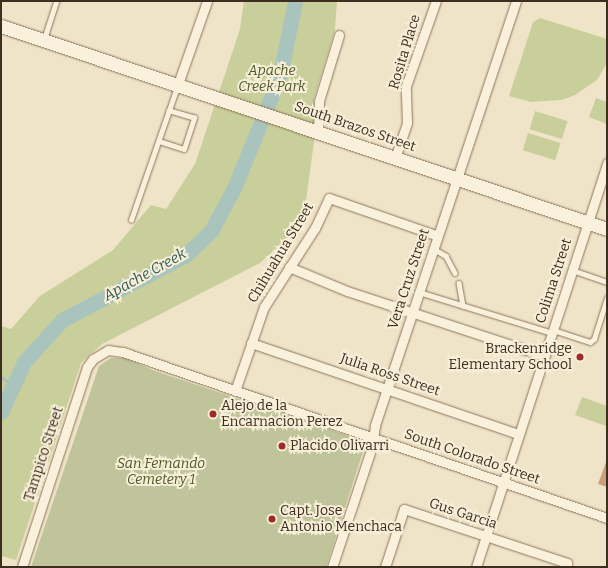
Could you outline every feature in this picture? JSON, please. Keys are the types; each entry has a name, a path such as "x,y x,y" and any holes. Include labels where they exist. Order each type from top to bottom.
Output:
{"street":[{"path":"178,84 207,1"},
{"name":"Rosita Place","path":"395,158 407,123 404,94 406,86 436,1"},
{"name":"Vera Cruz Street","path":"332,567 456,178 516,1"},
{"name":"South Brazos Street","path":"1,26 178,84 607,229"},
{"path":"312,130 339,35"},
{"name":"Colima Street","path":"476,567 607,162"},
{"name":"Chihuahua Street","path":"235,391 264,307 289,266 315,228 329,198 438,236"},
{"path":"289,266 347,291 545,356"},
{"name":"Julia Ross Street","path":"251,343 519,434"},
{"name":"South Colorado Street","path":"100,354 108,350 124,352 607,518"},
{"name":"Tampico Street","path":"22,567 87,367 100,354"},
{"name":"Gus Garcia","path":"385,567 404,509 567,563 566,567"}],"lane":[{"path":"43,40 56,1"},
{"path":"131,220 178,84"},
{"path":"159,141 184,149 194,118 169,111"},
{"path":"434,249 446,256 455,274"},
{"path":"572,270 607,282"},
{"path":"459,283 463,306"},
{"path":"420,292 463,306 590,342 607,298"}],"green space":[{"name":"Apache Creek Park","path":"244,1 337,1 335,30 314,98 314,142 304,215 291,235 260,263 102,344 81,363 16,560 1,556 1,326 11,329 40,296 113,250 151,205 166,209 195,164 240,29"},
{"path":"540,18 607,39 607,63 597,80 575,95 562,100 531,102 509,96 533,22"},
{"path":"596,98 607,102 607,124 589,117"},
{"path":"535,111 568,121 562,139 529,129"},
{"path":"528,133 561,143 555,160 523,150"},
{"name":"San Fernando Cemetery 1","path":"111,358 126,358 152,370 366,442 326,567 31,567 99,366"},
{"path":"582,397 607,406 606,426 575,415"}],"building":[{"path":"607,462 607,487 598,484"}],"waterway":[{"name":"Apache Creek","path":"1,412 24,362 62,320 186,255 211,231 235,186 280,75 295,1"},
{"path":"1,377 12,384"}],"place":[{"name":"Brackenridge Elementary School","path":"580,357"},
{"name":"Alejo de la Encarnacion Perez","path":"213,414"},
{"name":"Placido Olivarri","path":"282,446"},
{"name":"Capt. Jose Antonio Menchaca","path":"272,519"}]}
